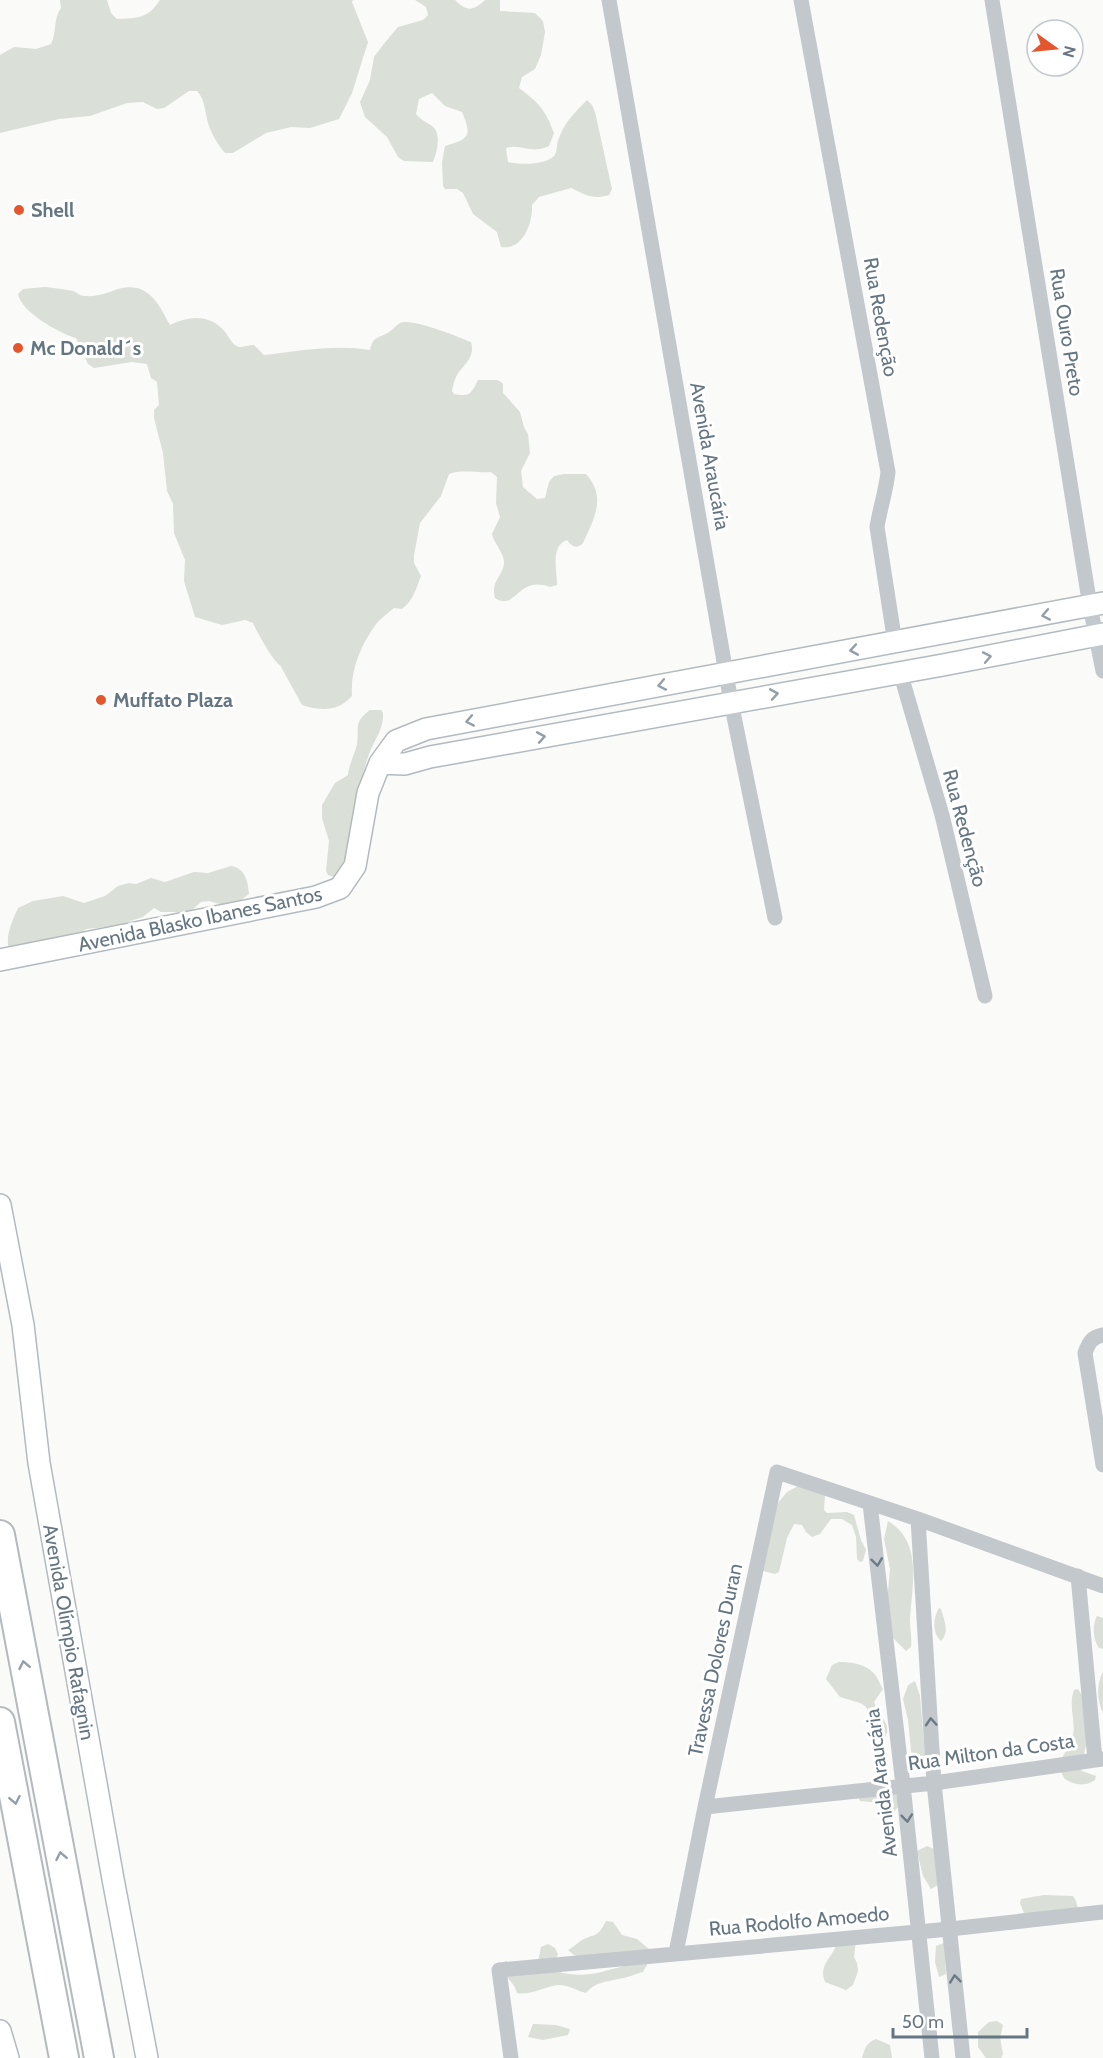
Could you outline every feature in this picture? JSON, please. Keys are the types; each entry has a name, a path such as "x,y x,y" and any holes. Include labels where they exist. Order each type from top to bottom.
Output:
{"highway":[{"path":"0,1535 99,2058"},
{"path":"0,1722 66,2058"},
{"path":"69,1898 116,2058"}],"main road":[{"name":"Avenida Blasko Ibanes Santos","path":"0,960 316,897 340,888 355,866 368,793 380,763 396,741 426,729 1097,605"},
{"path":"380,763 405,764 442,755 943,665 1100,634"},
{"path":"938,635 943,665"},
{"name":"Avenida Olímpio Rafagnin","path":"0,1205 23,1325 39,1463 147,2058"},
{"path":"0,2031 8,2058"}],"street":[{"name":"Avenida Araucária","path":"609,0 731,702 775,918"},
{"name":"Rua Redenção","path":"801,0 888,472 877,527 895,643"},
{"name":"Rua Ouro Preto","path":"992,0 1097,605 1103,671"},
{"name":"Rua Redenção","path":"900,672 942,815 985,996"},
{"path":"1099,1336 1089,1342 1085,1353 1103,1465"},
{"name":"Travessa Dolores Duran","path":"676,1953 777,1472 870,1504"},
{"name":"Avenida Araucária","path":"870,1504 920,1932 932,2058"},
{"path":"870,1504 1103,1586"},
{"path":"918,1519 934,1783 963,2058"},
{"path":"1078,1576 1099,1759"},
{"name":"Rua Milton da Costa","path":"705,1807 934,1783 1099,1759"},
{"name":"Rua Rodolfo Amoedo","path":"512,2058 499,1970 920,1932 1103,1912"}],"shaded area":[{"path":"60,0 107,0 111,13 117,19 142,16 151,11 160,0 353,0 368,42 352,93 339,119 310,128 291,127 266,133 233,153 225,153 215,139 197,91 189,91 164,108 157,109 143,102 127,103 90,116 59,119 0,133 0,55 14,47 36,49 51,44 61,8"},
{"path":"415,0 455,0 463,7 470,9 485,0 500,0 500,11 535,13 543,21 545,32 541,55 535,69 522,77 519,88 541,107 554,133 549,146 536,149 506,148 508,162 539,163 554,156 564,127 587,100 595,112 612,189 609,195 594,197 571,188 539,197 532,205 531,219 521,240 515,245 501,247 497,232 473,214 463,193 457,189 445,189 443,186 442,162 445,146 460,141 467,135 467,126 462,112 445,106 432,93 419,99 416,114 432,126 437,133 435,158 433,162 404,161 398,157 387,137 365,117 360,102 370,80 374,57 383,45 398,27 423,20 428,15 426,7"},
{"path":"45,287 70,290 82,296 102,294 128,287 137,288 151,296 170,325 185,319 207,319 220,327 237,346 254,345 264,355 330,348 370,350 375,340 405,322 435,328 471,342 472,352 456,377 452,391 454,394 467,395 478,380 497,380 503,384 503,393 520,412 528,434 530,453 521,471 523,487 537,499 545,498 549,482 554,476 586,474 596,491 597,500 594,517 583,543 574,546 567,540 558,547 556,553 557,585 530,586 508,600 502,601 495,598 494,587 504,566 502,554 492,534 500,517 496,503 497,477 491,472 464,471 449,474 441,496 420,523 414,563 421,576 416,590 406,606 402,609 394,608 378,622 371,632 361,649 355,667 352,696 341,705 329,709 302,705 253,623 245,620 222,625 195,617 184,581 185,560 174,533 173,504 167,491 163,453 154,418 154,410 159,405 157,382 151,378 147,364 132,362 94,368 88,364 76,338 60,332 33,315 18,294 23,289"},
{"path":"370,710 381,710 382,725 364,771 343,873 334,877 328,875 326,871 329,841 322,818 322,805 335,783 348,775 356,748 360,719"},
{"path":"231,866 243,872 249,889 249,894 237,903 223,905 209,901 201,902 190,912 161,912 154,908 143,917 115,926 87,929 48,947 9,951 11,924 18,908 33,901 63,896 84,903 105,896 118,886 129,883 136,884 151,878 165,882 194,872 208,873"},
{"path":"798,1486 825,1495 824,1510 827,1513 847,1512 854,1515 866,1550 863,1561 860,1562 857,1559 856,1537 852,1525 842,1519 831,1519 820,1534 812,1537 802,1525 794,1524 787,1538 779,1572 775,1574 763,1571 777,1504 787,1492"},
{"path":"888,1521 906,1540 913,1565 911,1647 906,1651 890,1635 887,1602 890,1569 884,1539"},
{"path":"939,1608 946,1626 941,1641 934,1625"},
{"path":"1097,1616 1103,1618 1103,1649 1099,1648 1094,1637 1094,1624"},
{"path":"839,1662 854,1663 869,1669 883,1689 874,1702 887,1727 885,1737 880,1743 877,1727 866,1707 840,1697 826,1679 832,1665"},
{"path":"1103,1672 1103,1713 1098,1692"},
{"path":"915,1681 920,1696 925,1754 924,1763 915,1765 903,1699 908,1685"},
{"path":"1078,1689 1084,1699 1089,1718 1088,1737 1080,1768 1096,1776 1095,1780 1083,1784 1072,1783 1065,1779 1060,1767 1073,1736 1072,1696 1074,1690"},
{"path":"896,1792 899,1806 894,1812 882,1803 860,1801 857,1795"},
{"path":"927,1846 934,1849 938,1885 931,1889 923,1876 917,1851"},
{"path":"1044,1895 1073,1896 1078,1910 1025,1916 1020,1903 1021,1899"},
{"path":"606,1921 613,1922 622,1935 637,1939 649,1949 647,1965 643,1972 601,1983 586,1993 559,1985 528,1993 517,1993 503,1970 505,1961 538,1962 541,1947 548,1944 555,1948 558,1954 555,1971 574,1975 606,1971 643,1962 581,1958 568,1950 582,1940 596,1935"},
{"path":"856,1941 854,1957 858,1971 853,1985 846,1990 825,1982 824,1966 837,1943"},
{"path":"944,1943 946,1974 939,1977 935,1962 936,1946"},
{"path":"997,2021 1003,2025 1000,2038 1003,2054 1001,2058 986,2058 978,2047 978,2032 989,2022"},
{"path":"533,2024 556,2025 570,2029 568,2035 543,2040 528,2037"},
{"path":"876,2039 890,2045 892,2058 862,2058 866,2046"}],"place":[{"name":"Shell","path":"19,210"},
{"name":"Mc Donald´s","path":"18,348"},
{"name":"Muffato Plaza","path":"101,700"}]}
